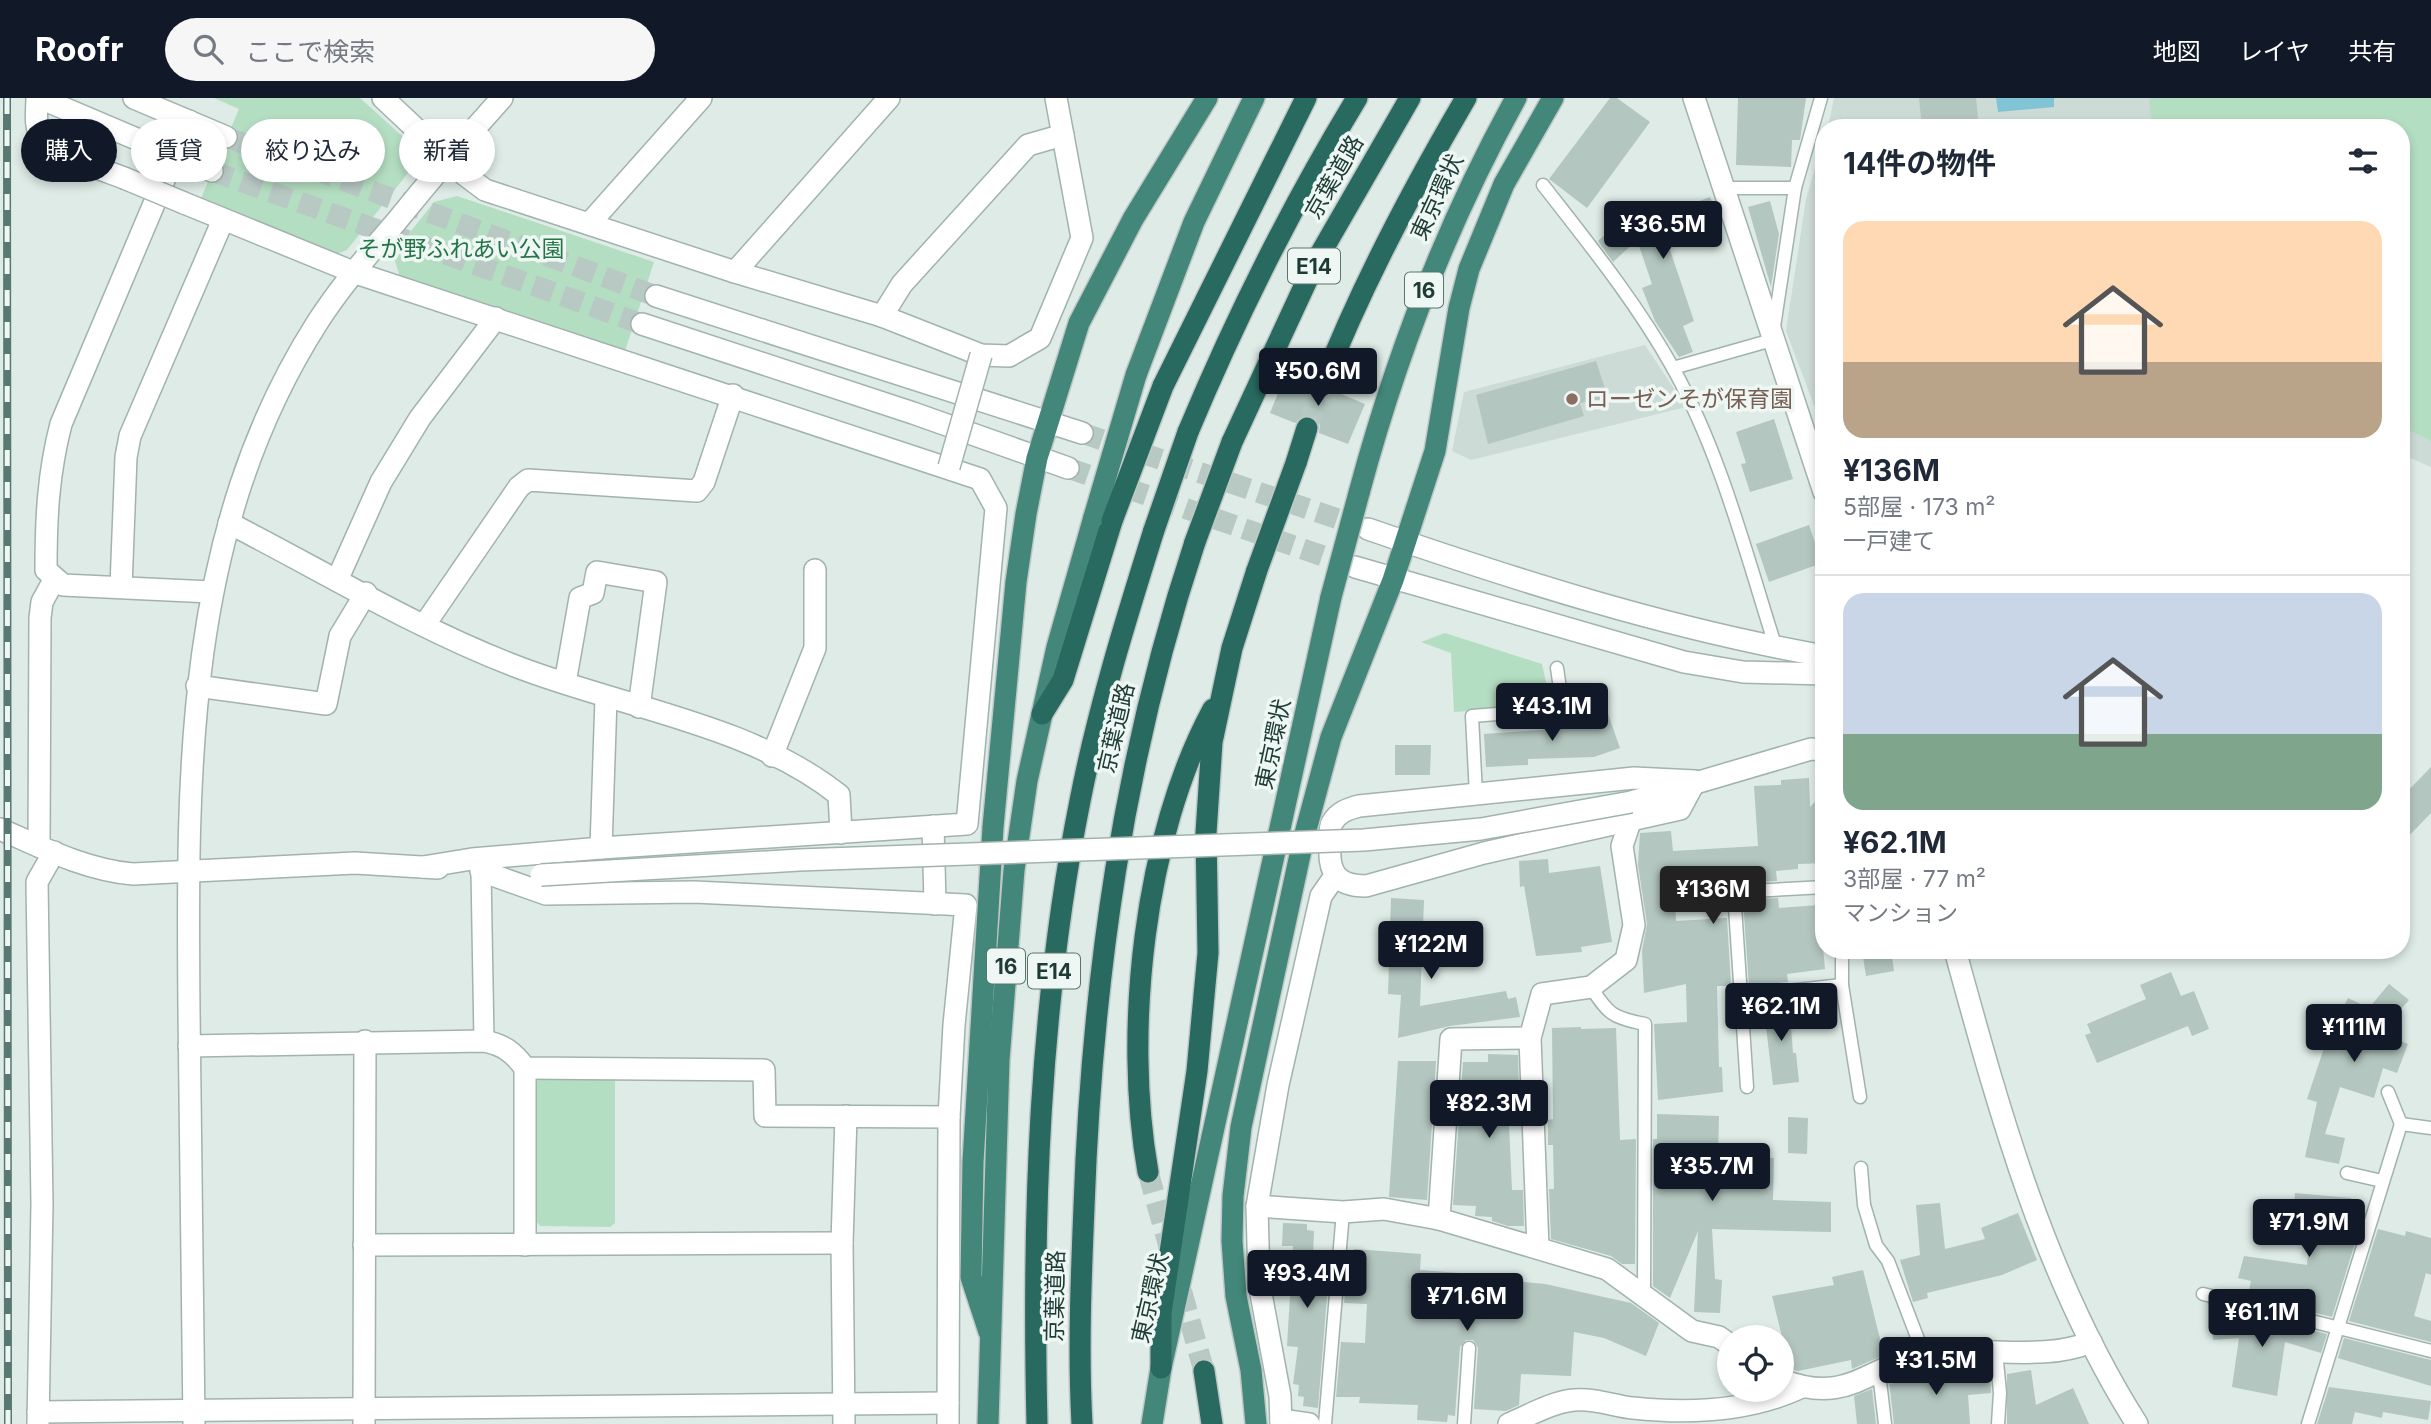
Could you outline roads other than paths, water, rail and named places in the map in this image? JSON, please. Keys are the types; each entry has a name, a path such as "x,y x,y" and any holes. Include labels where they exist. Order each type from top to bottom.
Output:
{"highway":[{"name":"16","path":"989,1332 971,1277 980,1020 993,827 1014,595 1037,458 1079,323 1133,219 1207,98"},
{"path":"1103,519 1136,374 1194,222 1254,98"},
{"path":"1103,519 1163,386 1306,98"},
{"name":"京葉道路","path":"1037,1424 1034,1305 1042,1091 1061,914 1096,730 1154,530 1188,432 1219,358 1277,240 1357,98"},
{"name":"京葉道路","path":"1082,1424 1082,1263 1087,1102 1098,985 1124,811 1157,668 1195,542 1232,442 1315,263 1410,98"},
{"path":"1322,386 1338,346 1411,194 1466,98"},
{"name":"東京環状","path":"1152,1424 1161,1368 1332,597 1377,427 1421,296 1486,152 1516,98"},
{"path":"1256,1424 1251,1370 1236,1296 1232,1241 1241,1127 1303,841 1331,737 1393,580 1435,451 1459,308 1469,269 1504,184 1553,98"},
{"path":"1161,1368 1161,1313 1195,1084 1208,953 1206,833 1212,742 1220,695 1257,570 1307,428"},
{"name":"16","path":"988,1424 999,1059 1014,870 1027,781 1042,714 1063,680 1103,519"},
{"path":"1148,1172 1140,1130 1138,1078 1137,1028 1142,967 1162,847 1177,792 1192,746 1220,695"},
{"path":"1204,1371 1212,1424"}],"street":[{"path":"131,137 39,98 37,125 41,137 51,147 353,272 949,467 980,479 996,508 967,824 601,848 472,859 423,867"},
{"path":"134,98 184,119"},
{"path":"383,98 406,119"},
{"path":"483,119 502,98"},
{"path":"589,224 701,98"},
{"path":"735,272 889,98"},
{"path":"476,182 485,190 735,272 882,316 981,355 1009,356 1040,338 1082,238 1056,98"},
{"path":"1694,98 1815,466"},
{"path":"882,316 902,284 1028,145 1063,135"},
{"path":"164,182 61,424 50,467 46,505 46,570 54,580 63,585 211,592"},
{"path":"194,1417 188,874 197,687 211,592 229,523 251,458 285,380 317,324 353,272 428,182"},
{"path":"121,587 126,457 130,436 223,220"},
{"path":"656,296 1082,433"},
{"path":"338,578 388,472 420,418 496,318"},
{"path":"642,324 913,413 1068,468"},
{"path":"949,467 981,355"},
{"path":"425,624 519,487 528,480 697,491 704,482 733,395"},
{"path":"229,523 425,624 514,666 606,698 685,718 811,772 839,795 841,833"},
{"path":"1368,529 1624,610 1776,648 1815,654"},
{"path":"1356,567 1393,580 1684,662 1743,672 1815,674"},
{"path":"772,756 815,648 815,570"},
{"path":"565,683 580,597 593,593 597,572 656,582 639,707"},
{"path":"54,580 42,602 40,618 46,849 37,882 42,1204 38,1418 844,1414 948,1402"},
{"path":"197,687 326,704 340,636 366,593"},
{"path":"601,848 606,698"},
{"path":"1695,781 1634,778 1359,806 1342,811 1331,824 1329,859 1335,876 1349,886 1366,886 1631,812 1695,781 1815,750"},
{"path":"0,829 46,849 113,872 188,874 355,863 541,875 799,860 1364,840 1631,812"},
{"path":"1538,1248 1530,1038 1542,994 1591,987 1626,960 1634,925 1622,846 1631,812"},
{"path":"933,826 935,904"},
{"path":"481,871 546,894 694,892 966,905 949,1117 947,1424"},
{"path":"481,871 484,1041"},
{"path":"1309,1424 1281,1422 1280,1396 1259,1283 1256,1206 1278,1085 1321,896 1335,876"},
{"path":"1957,959 2003,1126 2032,1211 2091,1342 2137,1424"},
{"path":"1439,1219 1451,1039 1530,1038"},
{"path":"364,1416 365,1041"},
{"path":"189,1046 484,1041 498,1044 513,1052 525,1068 525,1245"},
{"path":"525,1068 764,1070 765,1116 949,1117"},
{"path":"844,1414 842,1243 846,1116"},
{"path":"1256,1206 1343,1212 1384,1209 1439,1219 1607,1269 1692,1331 1717,1337"},
{"path":"364,1245 842,1243"},
{"path":"1794,1384 1834,1390 1924,1355 2071,1350 2091,1342"},
{"path":"1509,1424 1559,1402 1576,1399 1650,1410 1684,1410 1773,1401 1802,1387"}],"lane":[{"path":"1673,368 1772,340 1795,188 1821,98"},
{"path":"1543,185 1619,283 1673,368 1726,493 1776,648"},
{"path":"1722,188 1795,188"},
{"path":"1476,794 1472,716 1563,709 1557,668"},
{"path":"1747,1087 1734,892 1815,888"},
{"path":"1842,959 1842,985 1860,1097"},
{"path":"1741,996 1842,985"},
{"path":"1591,987 1607,1013 1645,1024 1644,1294"},
{"path":"2308,1424 2401,1124 2388,1092"},
{"path":"2401,1124 2431,1128"},
{"path":"1861,1168 1864,1205 1876,1245 1888,1261 1924,1355"},
{"path":"2347,1173 2382,1181"},
{"path":"1325,1424 1343,1212"},
{"path":"2203,1294 2431,1351"},
{"path":"1464,1424 1469,1348"},
{"path":"1996,1351 2000,1394 1998,1424"},
{"path":"1879,1373 1885,1424"}],"water":[{"path":"1996,98 2054,98 2054,107 1998,112"}],"tunnel":[{"path":"227,137 656,296"},
{"path":"227,176 642,324"},
{"path":"1307,428 1322,386"},
{"path":"1082,433 1368,529"},
{"path":"1068,468 1355,567"},
{"path":"1148,1172 1204,1371"}],"railway":[{"path":"7,98 8,1424"}],"place":[{"name":"ローゼンそが保育園","path":"1572,399"}],"park label":[{"name":"そが野ふれあい公園","path":"461,249"}]}
